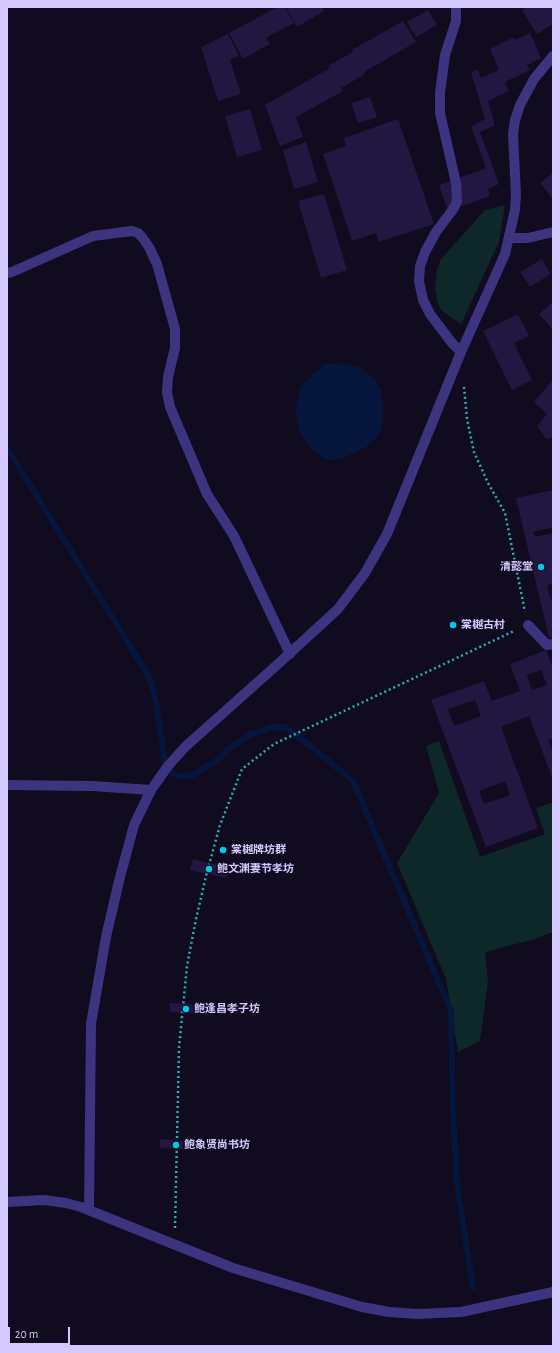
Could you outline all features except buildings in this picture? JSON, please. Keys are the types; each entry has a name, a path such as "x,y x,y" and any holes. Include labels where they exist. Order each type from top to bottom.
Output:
{"street":[{"path":"456,7 456,21 445,55 440,93 440,114 456,183 457,201 454,208 436,232 424,252 420,266 419,281 424,300 430,314 452,343 461,352"},
{"path":"89,1210 90,1024 106,937 134,825 151,790 168,766 185,747 290,654 338,609 365,573 387,534 461,352 505,254 515,210 516,195 513,134 515,120 520,105 534,79 553,56"},
{"path":"7,273 93,236 132,231 138,233 142,237 149,247 157,264 175,329 175,348 168,377 167,392 170,407 207,494 234,536 290,654"},
{"path":"509,238 528,238 553,232"},
{"path":"528,625 547,645 553,644"},
{"path":"7,785 92,786 151,790"},
{"path":"7,1202 44,1200 66,1203 89,1210 233,1268 362,1307 390,1312 425,1314 461,1312 553,1292"}],"path":[{"path":"175,1245 179,1048 187,966 207,872 220,826 242,769 274,744 528,625 506,513 480,468 470,435 464,382"}],"green space":[{"path":"505,205 499,242 461,324 442,311 438,304 435,288 437,269 441,259 485,210"},
{"path":"439,741 480,857 545,834 536,808 553,802 553,932 535,939 485,952 488,981 480,1041 458,1052 446,979 397,863 439,793 426,746"}],"water":[{"path":"343,363 361,368 375,380 381,391 384,416 379,435 365,448 341,459 328,460 311,449 300,433 295,413 301,386 325,364"}],"waterway":[{"path":"7,448 148,675 155,696 166,768 179,776 195,774 219,759 228,749 249,735 273,727 285,727 353,781 451,1011 453,1112 457,1184 473,1287"}],"place":[{"name":"清懿堂","path":"541,567"},
{"name":"棠樾古村","path":"453,625"},
{"name":"棠樾牌坊群","path":"223,850"},
{"name":"鲍文渊妻节孝坊","path":"209,869"},
{"name":"鲍逢昌孝子坊","path":"186,1009"},
{"name":"鲍象贤尚书坊","path":"176,1145"}]}
